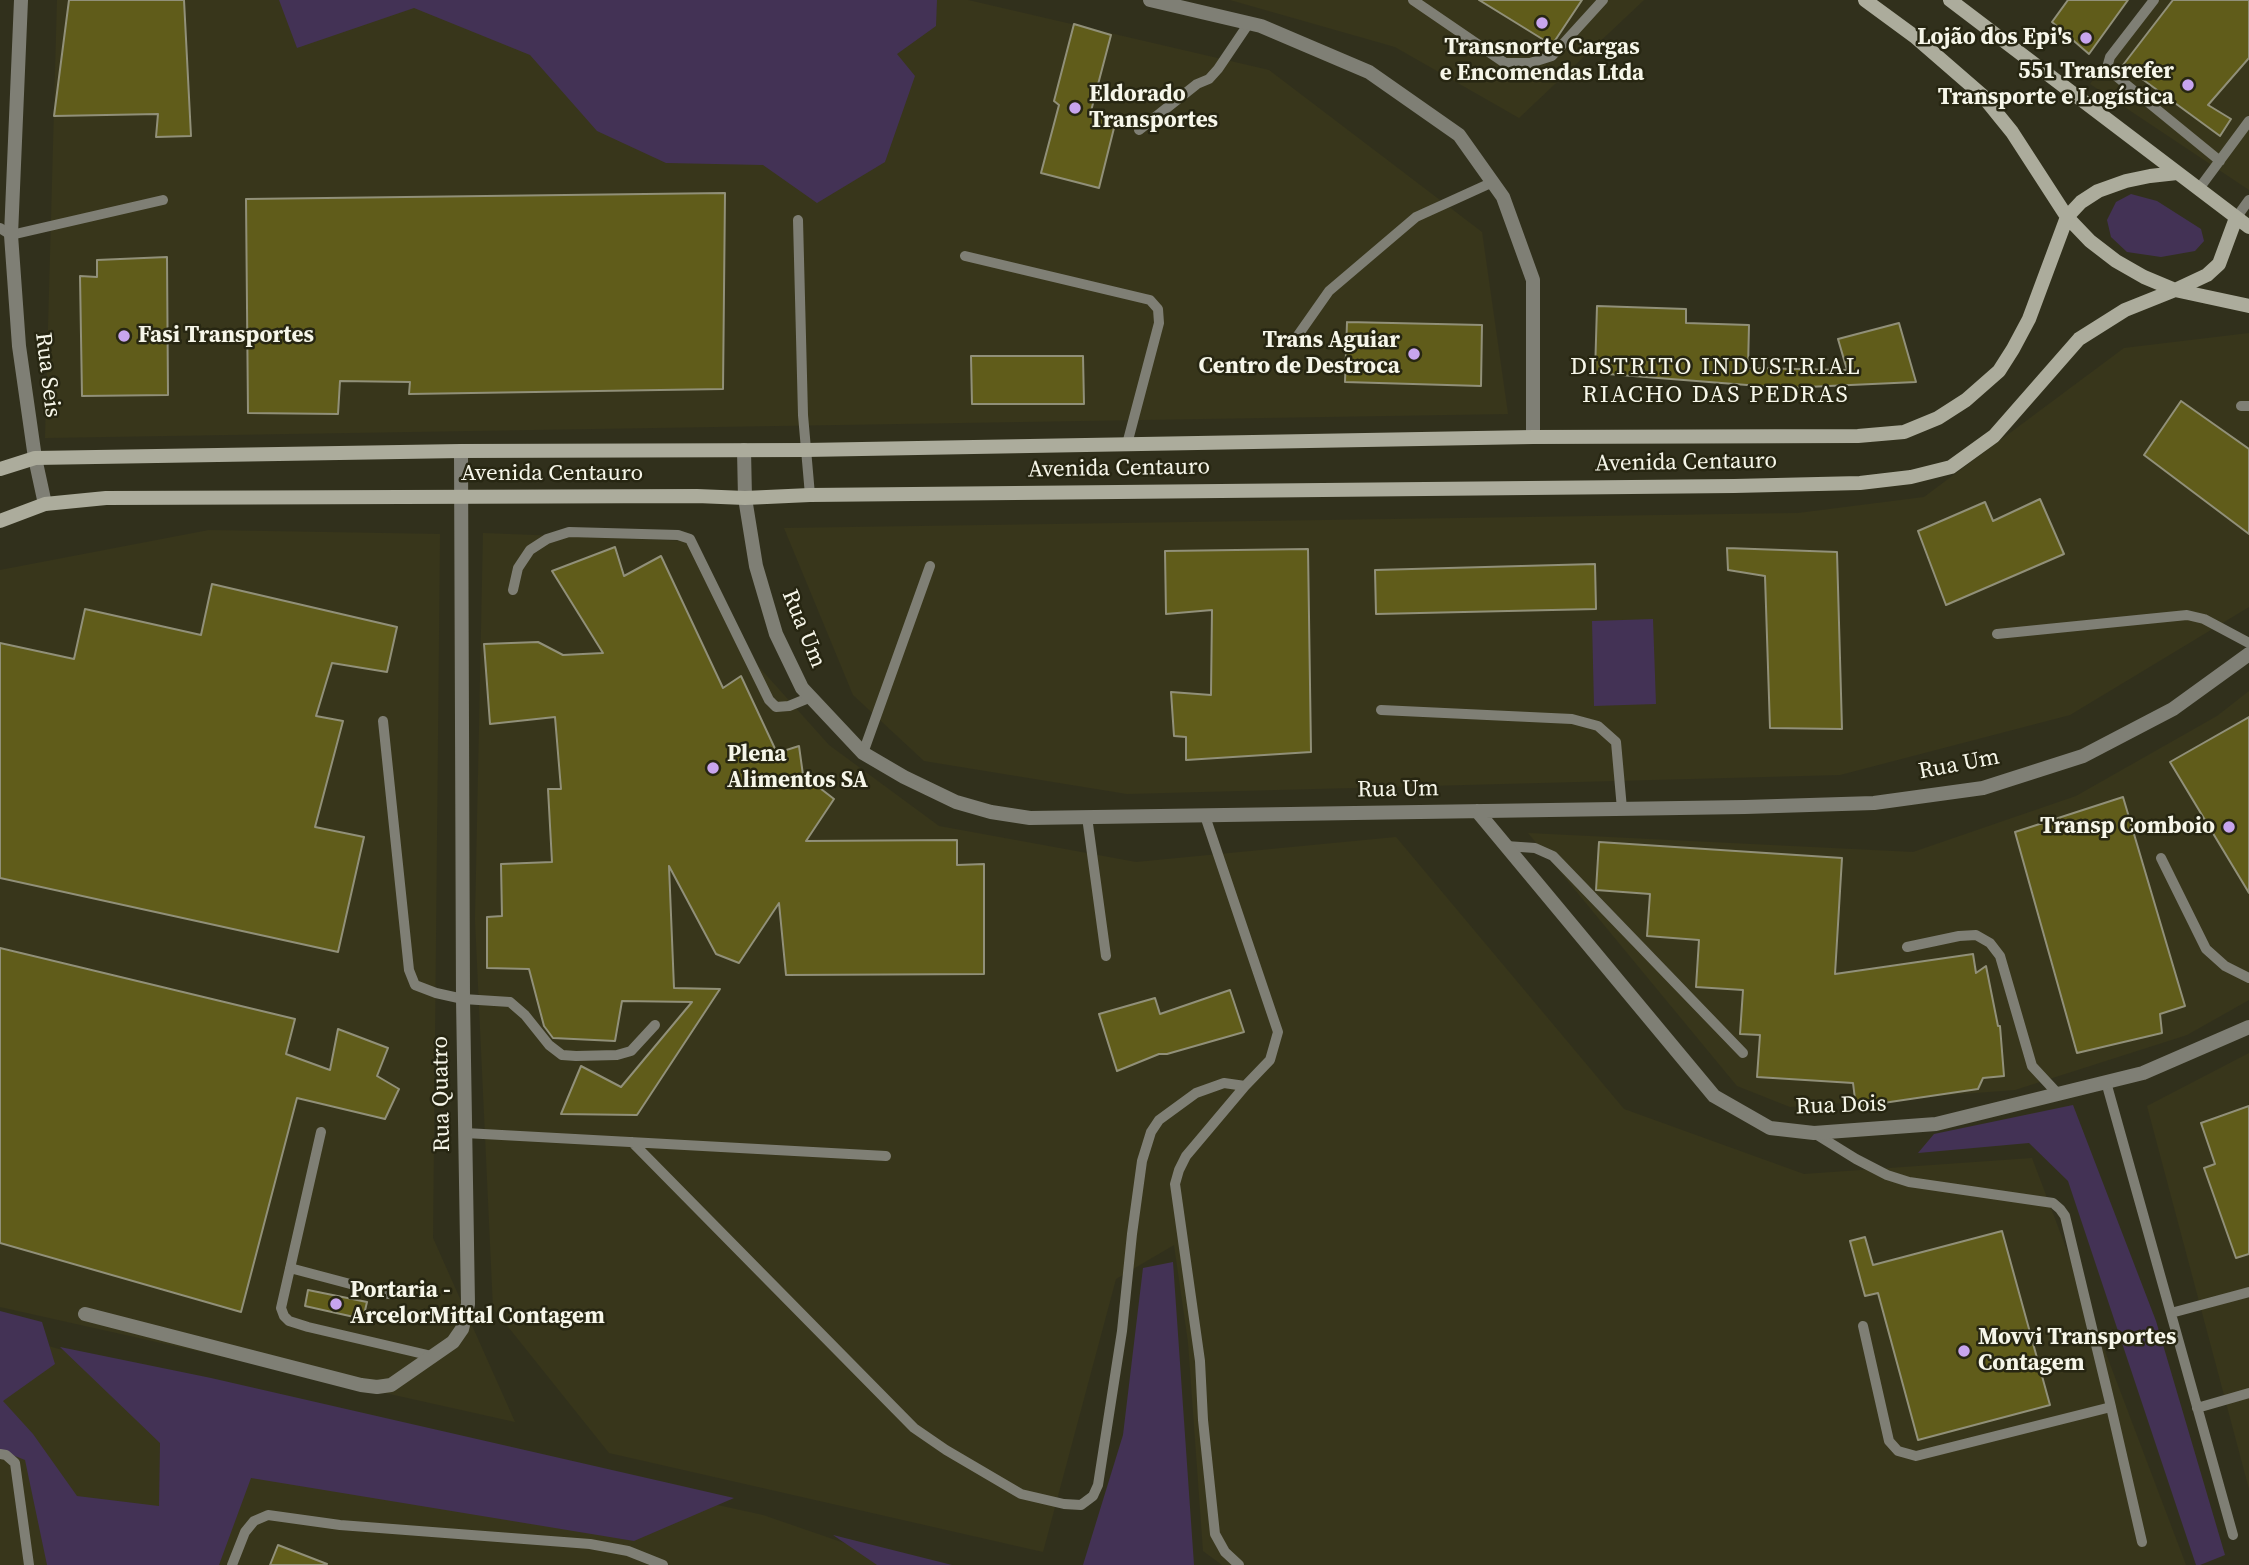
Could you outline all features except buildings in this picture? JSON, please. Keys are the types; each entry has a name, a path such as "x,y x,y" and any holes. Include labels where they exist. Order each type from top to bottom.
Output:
{"street":[{"name":"Rua Seis","path":"21,0 6,232 35,458 45,504"},
{"path":"1150,0 1261,26 1369,72 1459,135 1503,197 1533,280 1533,437"},
{"path":"1865,0 1914,36 1982,95 2012,132 2067,217 2116,261 2175,290 2249,306"},
{"path":"1950,0 2249,227"},
{"path":"2067,217 2081,202 2098,191 2150,176 2177,173"},
{"name":"Avenida Centauro","path":"0,469 35,458 461,451 806,450 1533,437 1858,436 1904,432 1938,418 1966,400 1999,371 2029,319 2067,217"},
{"name":"Avenida Centauro","path":"0,521 45,504 106,498 745,498 810,495 1746,486 1860,483 1911,477 1951,467 1994,436 2079,339 2125,310 2207,275 2219,264 2236,218"},
{"name":"Rua Um","path":"744,450 745,498 756,566 776,634 802,688 863,753 904,777 956,802 992,812 1030,818 1874,803 1983,788 2083,756 2173,709 2249,654"},
{"name":"Rua Quatro","path":"85,1314 377,1387 391,1385 453,1342 462,1329 468,1304 463,999 461,451"},
{"name":"Rua Dois","path":"1477,811 1714,1096 1770,1128 1814,1133 1936,1124 2143,1073 2249,1027"}],"lane":[{"path":"1413,0 1505,64 1530,63 1552,56 1603,0"},
{"path":"2154,0 2110,57 2108,64 2111,72 2220,161"},
{"path":"1139,130 1197,84 1209,79 1219,69 1250,23"},
{"path":"2198,190 2249,121"},
{"path":"1296,338 1329,291 1416,217 1493,182"},
{"path":"6,232 163,200"},
{"path":"2236,218 2249,200"},
{"path":"797,220 810,495"},
{"path":"965,256 1150,300 1158,309 1158,323 1127,444"},
{"path":"513,590 518,568 530,550 547,539 569,532 678,535 690,539 769,700 776,707 789,706 811,697"},
{"path":"863,753 930,566"},
{"path":"1997,634 2187,615 2204,619 2249,643"},
{"path":"1381,710 1573,719 1598,726 1616,742 1622,809"},
{"path":"383,721 409,970 415,985 463,999 510,1002 525,1015 549,1045 562,1055 617,1055 631,1051 655,1025"},
{"path":"1205,816 1278,1032 1270,1060 1186,1156 1175,1184 1200,1361 1203,1420 1215,1534 1225,1552 1239,1565"},
{"path":"1087,817 1106,956"},
{"path":"1506,846 1535,848 1553,856 1743,1053"},
{"path":"2161,858 2206,949 2225,967 2249,978"},
{"path":"1907,947 1976,935 1990,943 2000,956 2032,1066 2058,1094"},
{"path":"632,1142 914,1428 1021,1494 1080,1505 1093,1496 1098,1485 1122,1331 1142,1161 1150,1132 1159,1120 1196,1093 1224,1083 1245,1086"},
{"path":"2106,1083 2233,1535"},
{"path":"321,1132 281,1308 284,1316 289,1321 432,1356"},
{"path":"465,1133 886,1156"},
{"path":"1814,1133 1887,1175 1909,1182 2053,1203 2060,1209 2065,1216 2142,1542"},
{"path":"290,1268 388,1294"},
{"path":"2171,1313 2249,1292"},
{"path":"1863,1326 1889,1441 1898,1451 1916,1456 2111,1407"},
{"path":"2197,1408 2248,1396"},
{"path":"0,1454 6,1455 15,1463 29,1565"},
{"path":"232,1565 245,1532 254,1521 268,1515 340,1525 590,1544 628,1551 663,1565"}],"shaded area":[{"path":"57,0 968,0 1269,70 1482,232 1508,414 45,438"},
{"path":"279,0 937,0 936,26 897,54 915,76 885,162 817,203 763,165 666,163 597,131 530,55 414,8 297,48"},
{"path":"1230,0 1644,0 1519,118 1395,47"},
{"path":"2149,0 2249,0 2249,190 2090,84"},
{"path":"2131,194 2157,201 2201,229 2204,241 2195,251 2161,257 2127,252 2111,237 2107,220 2116,202"},
{"path":"2249,333 2249,607 2070,715 1840,775 1127,794 924,761 853,695 784,528 1798,513 1924,497 2124,348"},
{"path":"209,530 440,534 433,1238 515,1422 0,1307 0,570"},
{"path":"483,533 688,541 750,657 829,745 939,826 1136,862 1396,837 1624,1109 1804,1174 2032,1158 2186,1565 1222,1565 1203,1551 1188,1342 1174,1245 1116,1279 1043,1552 609,1453 493,1308 475,920"},
{"path":"1653,619 1656,704 1594,706 1592,621"},
{"path":"2249,691 2249,1000 2187,1035 2015,1090 1790,1107 1737,1086 1528,833 1913,852 2076,796 2217,716"},
{"path":"2249,1053 2249,1489 2147,1106"},
{"path":"2073,1105 2156,1321 2225,1555 2200,1565 2196,1565 2068,1181 2029,1143 1918,1153 1934,1134"},
{"path":"1173,1262 1194,1565 1083,1565 1123,1435 1143,1268"},
{"path":"0,1311 42,1322 55,1364 3,1401 33,1434 77,1496 159,1506 160,1443 60,1347 211,1378 734,1498 634,1541 251,1478 219,1565 47,1565 25,1460 0,1450"},
{"path":"0,1333 288,1411 763,1515 908,1565 0,1565"},
{"path":"833,1535 952,1565 877,1565"}],"place":[{"name":"Transnorte Cargas e Encomendas Ltda","path":"1542,23"},
{"name":"Lojão dos Epi's","path":"2086,38"},
{"name":"551 Transrefer Transporte e Logística","path":"2188,85"},
{"name":"Eldorado Transportes","path":"1075,108"},
{"name":"Fasi Transportes","path":"124,336"},
{"name":"Trans Aguiar Centro de Destroca","path":"1414,354"},
{"name":"Plena Alimentos SA","path":"713,768"},
{"name":"Transp Comboio","path":"2229,827"},
{"name":"Portaria - ArcelorMittal Contagem","path":"336,1304"},
{"name":"Movvi Transportes Contagem","path":"1964,1351"}],"district":[{"name":"DISTRITO INDUSTRIAL RIACHO DAS PEDRAS","path":"1716,382"}]}
